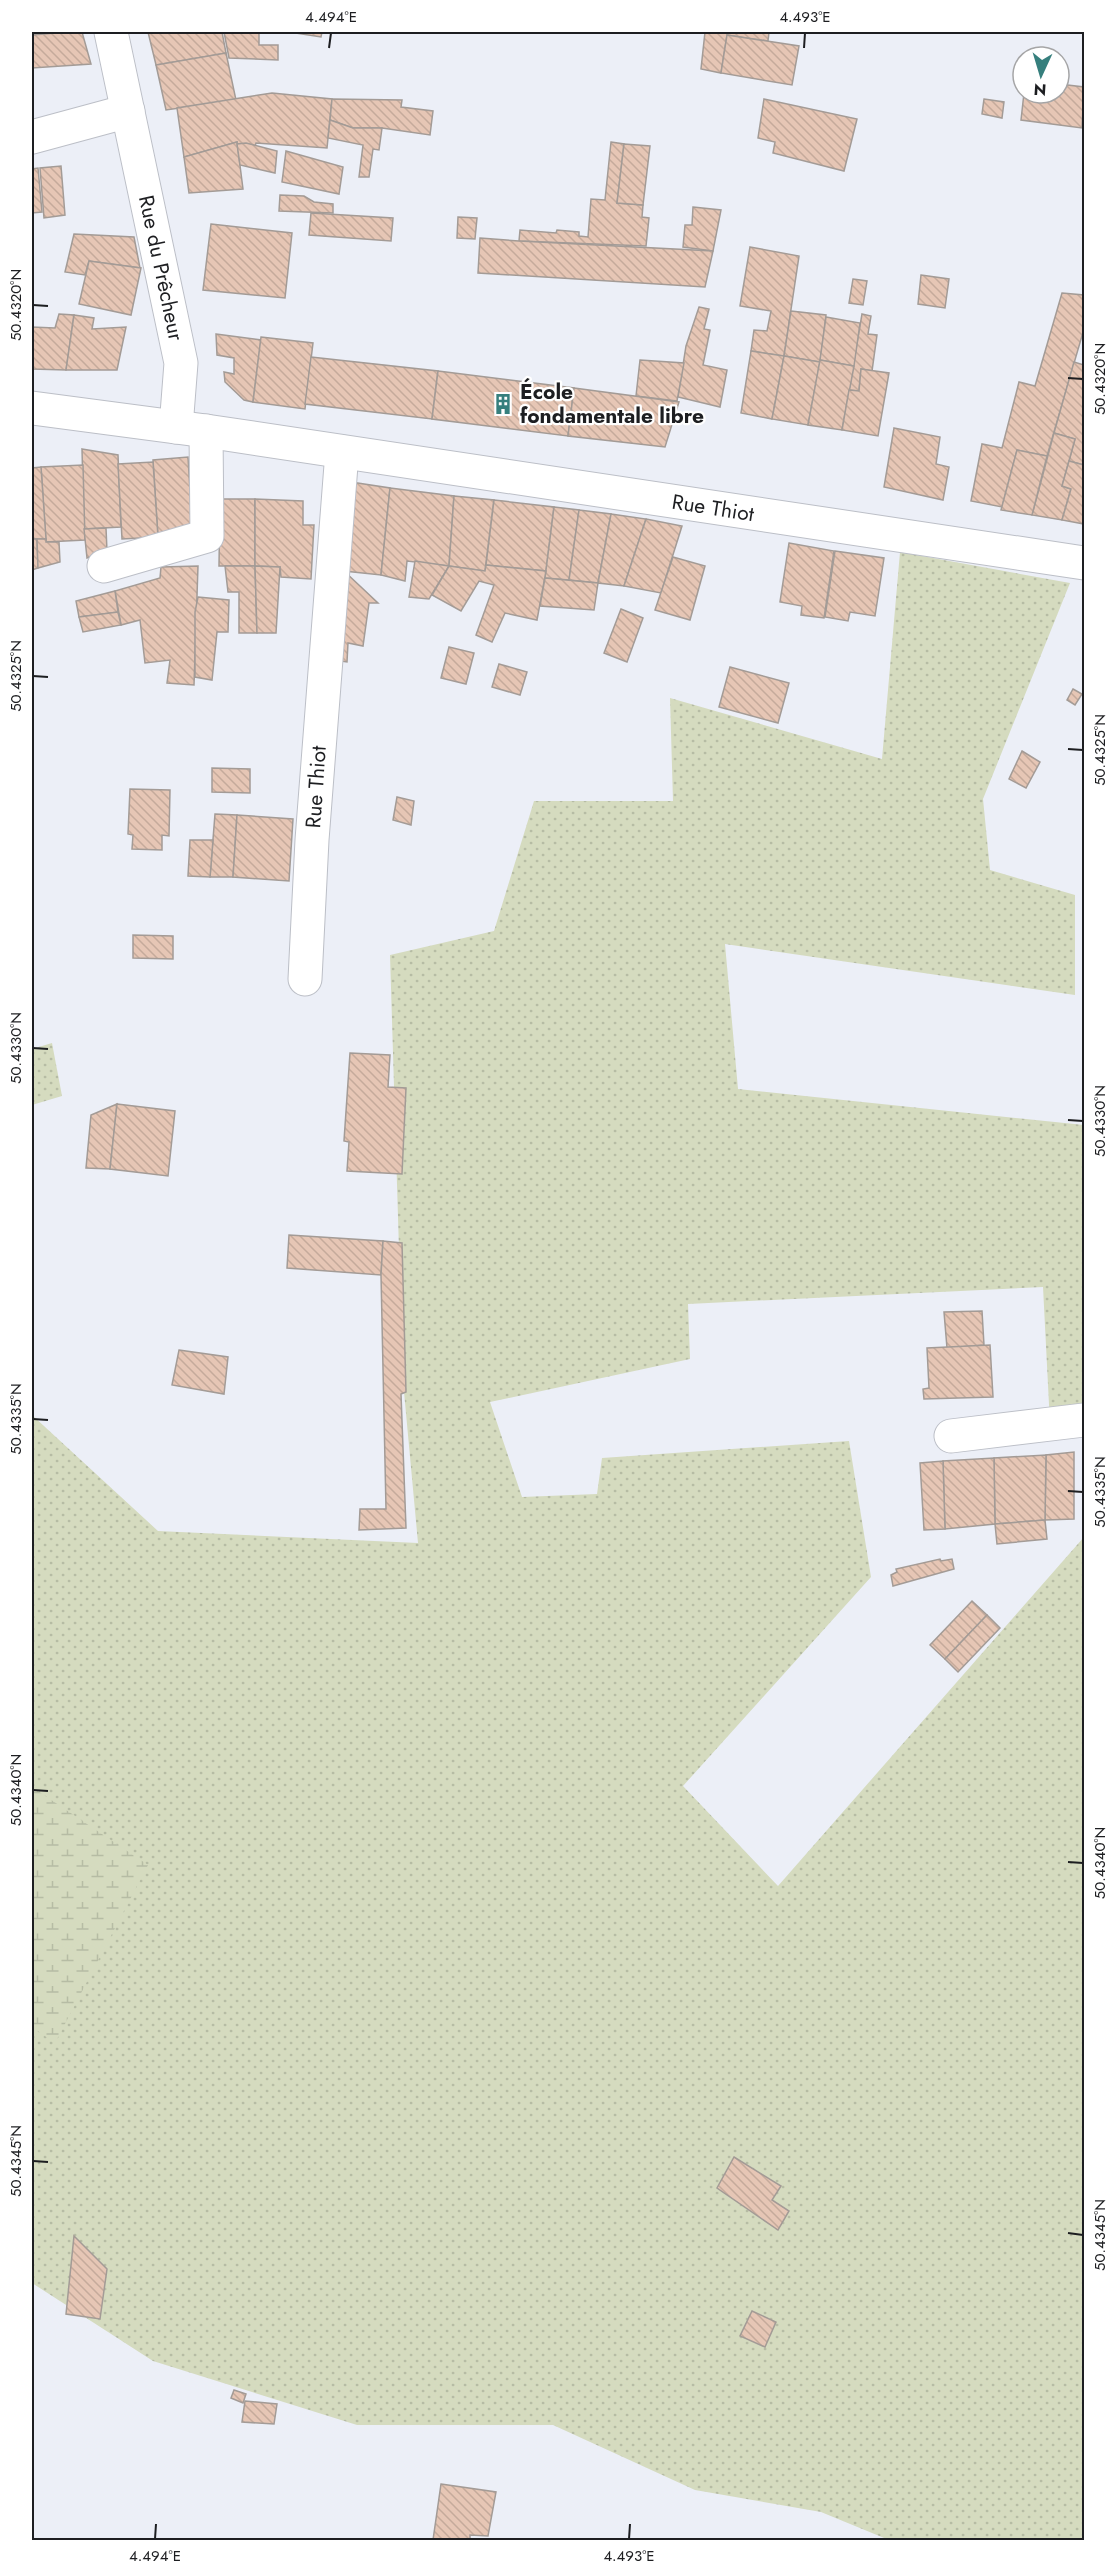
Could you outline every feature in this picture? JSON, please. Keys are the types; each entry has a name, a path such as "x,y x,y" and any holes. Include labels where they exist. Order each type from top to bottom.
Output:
{"street":[{"name":"Rue du Prêcheur","path":"104,566 207,536 181,363 111,32"},
{"path":"32,137 128,111"},
{"name":"Rue Thiot","path":"32,408 191,429 1084,563"},
{"name":"Rue Thiot","path":"305,979 312,840 342,452"},
{"path":"951,1436 1084,1420"}],"green space":[{"path":"900,552 1070,583 983,799 990,870 1075,895 1075,995 725,944 738,1089 1084,1125 1084,1420 1050,1424 1043,1287 688,1304 690,1359 490,1402 522,1497 597,1494 602,1458 849,1441 871,1577 683,1786 778,1886 1084,1537 1084,2540 889,2540 821,2512 695,2490 553,2425 357,2425 153,2361 32,2283 32,1415 158,1531 418,1543 403,1381 390,955 494,931 534,801 673,801 670,698 882,759"},
{"path":"52,1043 62,1096 32,1105 32,1049"},
{"path":"32,1787 148,1865 55,2043 32,2027"}],"building":[{"path":"82,32 91,64 32,68 32,35"},
{"path":"148,32 222,32 226,53 156,65"},
{"path":"224,32 259,32 259,45 278,45 278,60 229,58"},
{"path":"289,32 322,32 321,37"},
{"path":"705,32 769,32 768,41 727,35 721,73 701,69"},
{"path":"727,35 799,46 792,85 721,73"},
{"path":"226,53 236,100 166,110 156,65"},
{"path":"1071,85 1084,87 1082,128 1021,120 1023,105 1071,105"},
{"path":"272,93 332,99 327,148 256,143 255,146 237,144 237,142 184,157 177,108"},
{"path":"332,99 402,100 401,107 433,111 430,135 382,128 353,128 330,120"},
{"path":"764,99 857,119 844,171 773,153 775,142 758,138"},
{"path":"984,99 1004,102 1002,118 982,114"},
{"path":"330,120 353,128 382,128 379,150 373,149 369,177 359,177 363,145 328,138"},
{"path":"237,142 243,189 189,193 184,157"},
{"path":"611,142 624,144 617,203 643,205 642,217 649,218 646,246 519,241 520,230 579,232 579,236 588,237 591,199 605,200"},
{"path":"246,143 277,151 275,173 240,165 237,144"},
{"path":"624,144 650,146 643,205 617,203"},
{"path":"286,151 343,167 339,194 282,182"},
{"path":"61,166 65,215 44,218 40,168"},
{"path":"38,168 42,212 32,213 32,169"},
{"path":"280,195 304,196 314,202 333,204 333,213 279,211"},
{"path":"693,207 721,210 713,251 683,247 685,225 692,225"},
{"path":"311,213 393,218 391,241 309,235"},
{"path":"458,217 477,218 475,239 457,238"},
{"path":"211,224 292,233 285,298 203,290"},
{"path":"74,234 134,237 140,268 89,261 85,275 65,272"},
{"path":"480,238 713,251 705,287 478,273"},
{"path":"750,247 799,256 784,356 751,351 754,330 767,331 771,311 740,306"},
{"path":"89,261 141,268 131,315 79,304"},
{"path":"921,275 949,279 945,308 918,304"},
{"path":"853,279 867,281 863,305 849,303"},
{"path":"1062,293 1084,295 1084,329 1047,456 1017,450 1002,507 971,501 982,444 1002,448 1019,382 1035,386"},
{"path":"699,307 709,309 704,329 710,330 703,365 727,370 720,407 678,397 686,346"},
{"path":"791,311 826,315 820,362 784,356"},
{"path":"59,314 74,315 66,370 32,369 32,327 55,328"},
{"path":"862,314 871,316 868,334 877,335 872,371 861,369 859,391 849,390"},
{"path":"74,315 94,318 92,329 126,327 117,370 66,370"},
{"path":"826,317 860,323 854,366 820,360"},
{"path":"216,334 261,340 253,402 244,400 225,382 224,372 234,374 234,358 217,355"},
{"path":"261,337 313,343 305,409 253,402"},
{"path":"751,351 784,356 772,419 741,413"},
{"path":"784,356 820,362 808,425 772,419"},
{"path":"311,357 438,371 432,419 305,404"},
{"path":"640,360 684,363 677,401 636,396"},
{"path":"820,360 854,366 842,430 808,425"},
{"path":"1074,362 1084,365 1084,465 1069,461 1075,439 1054,433"},
{"path":"861,369 889,373 878,436 842,430 849,390 859,391"},
{"name":"École fondamentale libre","path":"438,371 574,388 568,436 432,419"},
{"path":"574,388 679,402 665,447 568,436"},
{"path":"894,428 940,437 936,464 949,467 943,500 884,487"},
{"path":"1054,433 1075,439 1062,486 1071,489 1062,520 1032,515"},
{"path":"82,449 118,455 121,527 84,529"},
{"path":"1017,450 1047,456 1032,515 1001,510"},
{"path":"188,457 192,524 158,537 153,460"},
{"path":"1069,461 1084,465 1084,524 1062,520 1071,489 1062,486"},
{"path":"153,462 158,537 122,539 118,464"},
{"path":"83,465 85,540 46,542 41,467"},
{"path":"41,467 46,539 32,539 32,468"},
{"path":"351,482 390,488 381,575 344,571"},
{"path":"390,488 454,496 449,566 407,561 405,581 381,575"},
{"path":"454,496 494,500 485,571 449,566"},
{"path":"220,499 255,499 255,566 219,566"},
{"path":"255,499 303,501 303,525 314,525 311,579 281,577 280,567 255,566"},
{"path":"494,500 554,507 546,571 486,565"},
{"path":"554,507 579,510 569,580 545,578"},
{"path":"579,510 611,514 598,583 569,580"},
{"path":"611,514 646,519 624,586 598,583"},
{"path":"646,519 682,526 661,593 624,586"},
{"path":"106,528 107,551 87,558 84,529"},
{"path":"32,539 37,539 38,568 32,570"},
{"path":"37,539 59,542 60,562 38,568"},
{"path":"789,543 834,551 824,618 801,615 802,606 780,602"},
{"path":"835,551 884,558 875,616 850,612 848,621 825,617"},
{"path":"673,557 705,566 690,620 655,610"},
{"path":"415,561 449,566 429,599 409,597"},
{"path":"486,565 546,571 537,620 505,613 492,642 476,635 494,585 479,581 461,611 432,595 449,566 485,571"},
{"path":"198,566 194,685 167,683 170,660 145,663 140,620 121,625 115,591 160,578 161,567"},
{"path":"225,566 255,566 257,633 239,633 239,592 228,592"},
{"path":"255,566 280,567 276,633 257,633"},
{"path":"344,571 378,603 369,603 363,646 348,643 347,662 334,660"},
{"path":"545,578 598,583 594,610 540,606"},
{"path":"115,591 118,612 79,617 76,601"},
{"path":"198,597 229,600 228,632 217,632 212,680 195,677 195,612"},
{"path":"621,609 643,618 627,662 604,653"},
{"path":"118,612 121,625 83,632 79,617"},
{"path":"449,647 474,653 466,684 441,678"},
{"path":"499,664 527,672 520,695 492,687"},
{"path":"730,667 789,683 778,723 719,707"},
{"path":"1073,689 1082,694 1075,705 1067,700"},
{"path":"1022,751 1040,762 1026,788 1009,779"},
{"path":"212,768 250,769 250,793 212,792"},
{"path":"130,789 170,790 169,836 162,835 162,850 132,849 133,835 128,834"},
{"path":"397,797 414,801 411,825 393,820"},
{"path":"215,814 237,815 233,877 210,877"},
{"path":"237,815 293,819 289,881 233,877"},
{"path":"190,840 213,840 210,877 188,876"},
{"path":"133,935 173,936 173,959 133,958"},
{"path":"350,1053 390,1055 388,1087 406,1088 402,1174 347,1171 349,1142 344,1141"},
{"path":"117,1104 110,1169 86,1168 91,1115"},
{"path":"117,1104 175,1111 168,1176 110,1169"},
{"path":"289,1235 383,1241 381,1275 287,1268"},
{"path":"383,1241 402,1243 406,1392 401,1394 406,1528 359,1530 360,1509 386,1509 381,1275"},
{"path":"982,1311 984,1345 947,1348 944,1312"},
{"path":"990,1345 993,1397 924,1399 923,1389 929,1388 927,1348"},
{"path":"179,1350 228,1357 224,1394 172,1385"},
{"path":"1074,1452 1074,1519 1045,1520 1046,1455"},
{"path":"1046,1455 1045,1520 995,1524 994,1458"},
{"path":"994,1458 995,1524 945,1529 943,1461"},
{"path":"943,1461 945,1529 924,1530 920,1463"},
{"path":"1045,1520 1047,1539 997,1544 995,1524"},
{"path":"940,1559 941,1561 952,1559 954,1569 893,1586 891,1575 897,1572 896,1569"},
{"path":"972,1601 987,1615 945,1659 930,1645"},
{"path":"987,1615 1000,1628 958,1672 945,1659"},
{"path":"734,2157 781,2186 772,2200 789,2211 778,2230 717,2188"},
{"path":"74,2236 107,2269 100,2319 66,2314"},
{"path":"752,2311 776,2322 765,2347 740,2336"},
{"path":"234,2390 246,2394 243,2403 231,2398"},
{"path":"245,2401 277,2404 274,2424 242,2422"},
{"path":"441,2484 496,2492 488,2536 470,2535 470,2540 433,2540"}],"place":[{"name":"École fondamentale libre","path":"503,404"}]}
